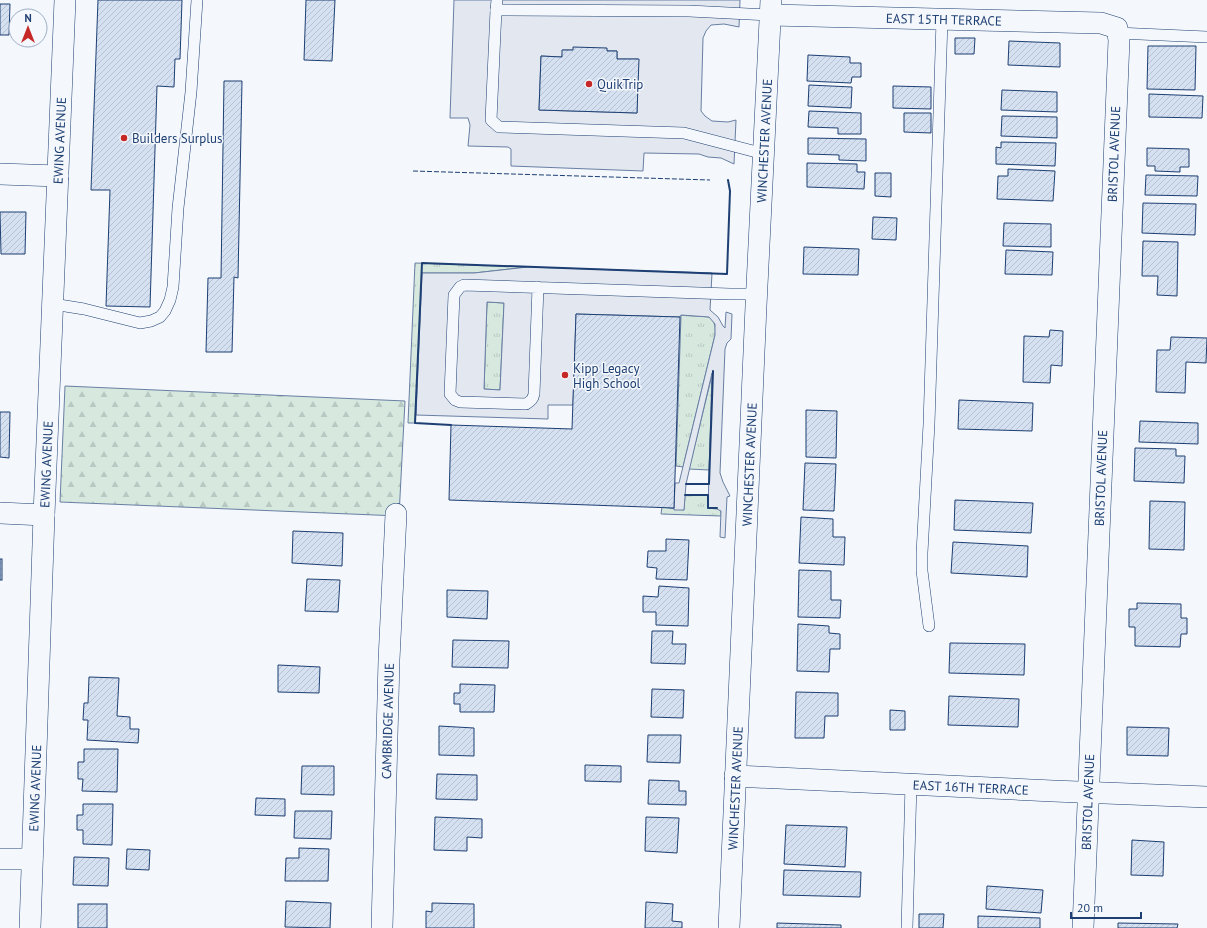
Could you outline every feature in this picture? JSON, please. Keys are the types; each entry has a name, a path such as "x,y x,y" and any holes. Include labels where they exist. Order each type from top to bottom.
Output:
{"street":[{"name":"EWING AVENUE","path":"30,928 44,515 65,0"},
{"name":"WINCHESTER AVENUE","path":"729,928 756,294 771,7"},
{"name":"EAST 15TH TERRACE","path":"771,7 942,20 1101,23 1117,31"},
{"name":"BRISTOL AVENUE","path":"1084,928 1088,793 1119,40 1117,31"},
{"path":"0,174 58,176"},
{"path":"0,513 44,515"},
{"name":"CAMBRIDGE AVENUE","path":"382,928 389,660 396,514"},
{"name":"EAST 16TH TERRACE","path":"735,776 1088,793 1207,797"},
{"path":"0,858 32,859"}],"lane":[{"path":"53,304 84,309 140,323 151,321 160,317 165,311 170,300 173,287 178,208 191,92 197,0"},
{"path":"666,11 667,0"},
{"path":"764,154 684,133 499,127 491,120 496,5 617,6 666,11 771,7"},
{"path":"929,626 922,571 922,553 929,424 942,20"},
{"path":"1117,31 1207,37"},
{"path":"538,287 533,398 526,404 460,402 455,400 450,394 454,295 460,287 538,287 756,294"},
{"path":"907,928 911,784"}],"green space":[{"path":"415,263 528,267 474,273 422,273 415,423 408,423"},
{"path":"487,302 504,303 500,390 484,389"},
{"path":"681,315 710,317 714,323 715,330 683,467 676,466"},
{"path":"713,371 709,470 689,469"},
{"path":"65,386 405,401 399,516 60,502"},
{"path":"685,495 708,495 708,508 717,508 721,511 721,516 661,514 662,507 684,510"}],"shaded area":[{"path":"454,0 740,0 739,27 724,24 711,25 703,38 701,111 712,121 728,122 736,120 734,164 721,158 708,157 699,154 644,153 643,171 511,166 511,149 508,147 468,146 470,125 468,118 450,118","holes":["563,50 617,51 617,59 638,59 637,113 539,110 541,56 562,57"]},
{"path":"528,267 712,273 710,310 718,317 725,328 726,312 732,314 731,339 727,343 725,349 720,473 730,496 727,497 725,538 720,537 721,511 708,508 712,373 686,484 684,510 674,510 675,483 679,483 715,335 715,324 709,317 681,315 680,317 576,314 573,405 548,405 548,419 416,415 422,273 474,273","holes":["487,302 504,303 500,390 484,389"]}],"building":[{"name":"Builders Surplus","path":"98,0 182,0 180,59 175,59 174,87 157,86 150,307 106,306 110,190 91,190"},
{"path":"306,0 335,0 332,61 304,60"},
{"path":"0,4 10,4 10,8 8,8 8,35 0,35"},
{"path":"955,38 975,38 974,54 955,54"},
{"path":"1009,41 1060,43 1060,67 1008,65"},
{"path":"1148,46 1196,46 1195,90 1147,89"},
{"name":"QuikTrip","path":"573,47 607,48 607,51 617,51 617,59 639,59 637,113 539,110 541,56 562,57 562,50 573,50"},
{"path":"808,55 850,57 850,63 861,63 861,77 852,77 851,83 807,81"},
{"path":"224,81 242,81 238,278 234,277 232,352 206,352 208,278 221,278"},
{"path":"809,85 852,87 851,108 808,106"},
{"path":"893,86 931,87 931,109 893,108"},
{"path":"1002,90 1057,92 1057,112 1001,110"},
{"path":"1149,94 1203,96 1202,118 1149,117"},
{"path":"809,111 861,113 861,134 838,134 838,128 808,127"},
{"path":"904,113 931,113 931,133 904,132"},
{"path":"1002,116 1057,117 1057,138 1001,136"},
{"path":"808,138 866,139 866,161 839,160 839,155 808,154"},
{"path":"1001,142 1056,143 1055,166 996,164 996,147 1001,148"},
{"path":"1147,148 1189,149 1189,167 1180,167 1180,172 1155,171 1155,166 1147,166"},
{"path":"807,163 857,164 857,172 865,172 864,189 807,187"},
{"path":"1008,169 1055,171 1053,201 997,199 998,176 1008,176"},
{"path":"875,173 891,173 891,197 875,196"},
{"path":"1146,175 1198,176 1197,196 1145,195"},
{"path":"1143,203 1196,204 1195,235 1142,233"},
{"path":"0,212 26,212 25,254 1,254"},
{"path":"873,217 897,218 896,240 872,239"},
{"path":"1004,223 1051,224 1051,247 1003,246"},
{"path":"1143,241 1178,242 1177,296 1157,295 1158,276 1142,276"},
{"path":"804,247 859,249 858,275 803,274"},
{"path":"1006,250 1053,252 1052,275 1005,274"},
{"name":"Kipp Legacy High School","path":"576,314 680,317 674,508 449,500 451,425 572,429"},
{"path":"1050,330 1063,331 1062,366 1051,365 1050,383 1023,382 1024,336 1049,337"},
{"path":"1171,337 1207,338 1206,363 1186,362 1185,393 1156,392 1157,350 1170,350"},
{"path":"959,400 1033,403 1032,431 958,429"},
{"path":"806,410 837,411 836,458 806,457"},
{"path":"0,412 10,412 9,458 0,457"},
{"path":"1140,421 1198,423 1198,444 1139,442"},
{"path":"1135,448 1176,449 1176,456 1185,456 1184,483 1134,481"},
{"path":"805,463 836,464 834,511 803,510"},
{"path":"955,500 1033,503 1031,533 954,530"},
{"path":"1150,501 1185,502 1184,550 1149,549"},
{"path":"801,517 833,519 833,537 845,537 844,565 799,563"},
{"path":"293,531 343,533 342,566 292,563"},
{"path":"666,539 689,540 687,580 656,579 657,568 647,567 648,551 666,551"},
{"path":"953,542 1028,546 1027,577 951,573"},
{"path":"0,559 2,559 2,580 0,580"},
{"path":"799,570 831,571 831,600 841,600 840,618 798,617"},
{"path":"307,579 340,580 338,612 305,611"},
{"path":"659,586 689,588 688,626 656,625 656,612 643,612 643,596 658,597"},
{"path":"447,590 488,591 487,619 447,617"},
{"path":"1137,603 1181,604 1181,618 1187,618 1187,634 1181,634 1180,647 1135,646 1135,627 1129,627 1129,609 1137,609"},
{"path":"798,624 829,626 829,633 840,634 840,649 830,649 829,672 797,671"},
{"path":"652,631 673,631 672,644 686,644 685,664 651,663"},
{"path":"453,640 509,641 508,668 452,667"},
{"path":"950,643 1025,644 1024,675 949,673"},
{"path":"278,665 320,667 319,693 278,692"},
{"path":"89,677 119,678 117,716 130,717 130,729 139,729 138,743 87,740 88,720 83,720 84,703 88,703"},
{"path":"460,684 495,685 494,712 460,712 460,704 454,704 454,693 460,693"},
{"path":"652,689 684,690 683,718 651,717"},
{"path":"796,692 838,693 838,716 825,716 824,738 795,738"},
{"path":"949,696 1019,699 1018,727 948,725"},
{"path":"890,710 905,711 905,730 890,730"},
{"path":"439,726 474,728 474,756 439,755"},
{"path":"1127,727 1169,728 1168,756 1127,755"},
{"path":"648,735 681,735 680,763 647,762"},
{"path":"84,749 118,749 117,792 82,791 83,779 78,779 78,762 84,762"},
{"path":"585,765 621,766 621,782 585,781"},
{"path":"302,766 334,766 334,795 301,794"},
{"path":"437,774 477,775 477,800 436,799"},
{"path":"649,780 679,781 679,791 686,791 686,805 648,804"},
{"path":"256,798 285,799 285,816 255,815"},
{"path":"83,804 113,804 112,845 83,844 83,830 77,830 77,815 83,815"},
{"path":"295,811 332,811 331,839 294,838"},
{"path":"435,817 482,819 482,838 467,837 467,851 434,850"},
{"path":"646,817 679,818 677,853 645,851"},
{"path":"786,825 847,827 845,867 784,864"},
{"path":"1132,840 1164,842 1163,876 1131,875"},
{"path":"299,848 329,849 328,881 285,881 286,858 299,858"},
{"path":"127,849 150,850 149,870 126,869"},
{"path":"74,857 109,858 108,886 73,885"},
{"path":"784,870 861,872 860,897 783,895"},
{"path":"987,886 1043,890 1041,913 986,909"},
{"path":"286,901 331,903 330,928 285,927"},
{"path":"646,902 673,904 672,921 682,922 682,928 645,928"},
{"path":"432,903 474,904 474,928 426,928 426,911 432,912"},
{"path":"78,904 107,904 107,928 78,928"},
{"path":"919,914 944,914 943,928 919,928"},
{"path":"978,916 1040,918 1040,928 978,928"},
{"path":"777,923 841,925 841,928 777,928"},
{"path":"1118,923 1178,924 1177,928 1118,928"}],"fence":[{"path":"413,171 710,180"}],"wall":[{"path":"451,425 415,423 422,263 727,274 730,191 728,180"},
{"path":"686,484 709,484 713,371"},
{"path":"685,495 708,495 708,508 717,508"}],"place":[{"name":"QuikTrip","path":"589,84"},
{"name":"Builders Surplus","path":"124,138"},
{"name":"Kipp Legacy High School","path":"565,375"}]}
